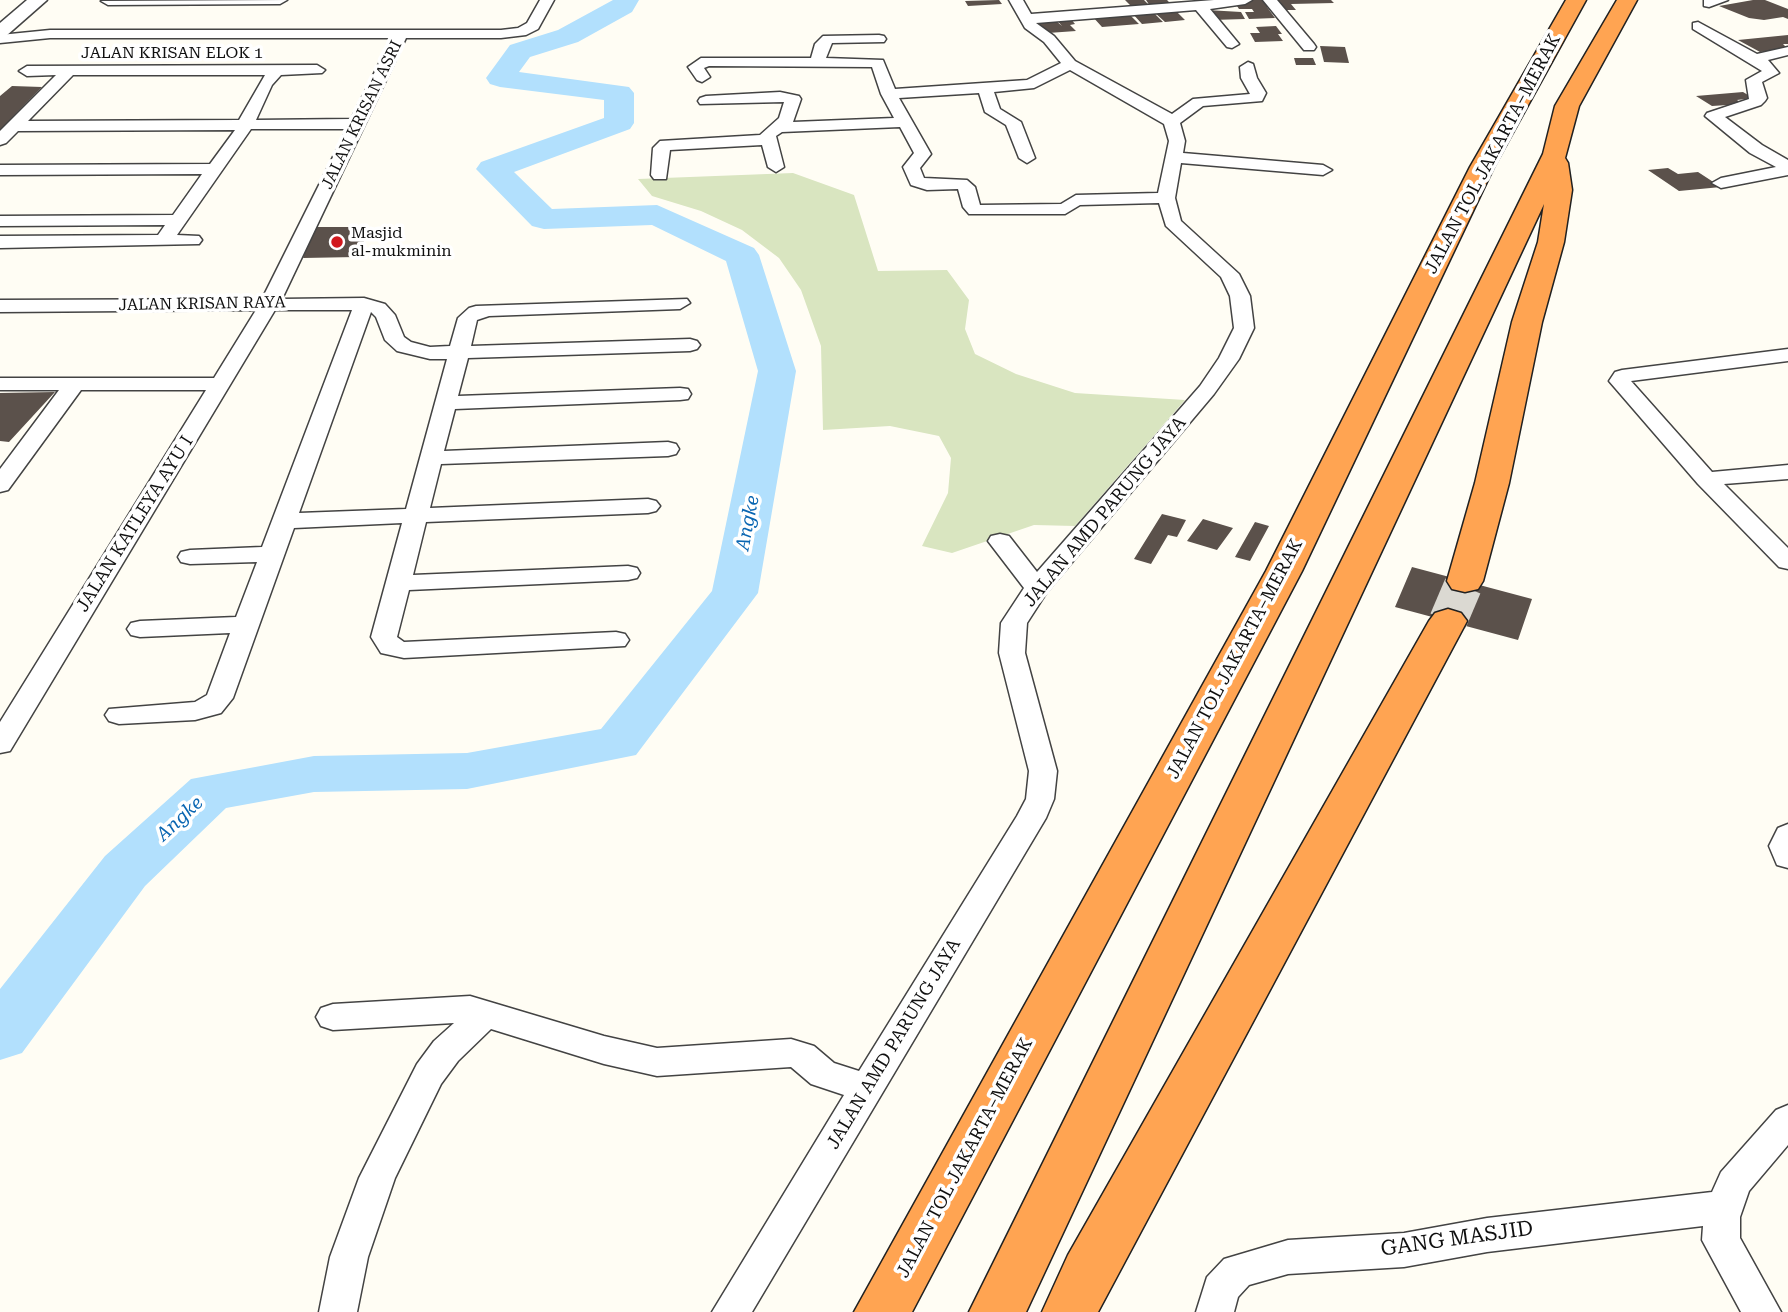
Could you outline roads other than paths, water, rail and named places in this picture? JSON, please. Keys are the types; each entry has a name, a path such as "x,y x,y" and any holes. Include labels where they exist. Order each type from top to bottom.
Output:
{"highway":[{"name":"JALAN TOL JAKARTA–MERAK","path":"882,1312 1284,571 1482,167 1576,0"},
{"path":"998,1312 1555,154 1567,106 1627,0"},
{"path":"1070,1312 1088,1273 1457,601 1492,483 1527,322 1551,242 1559,190 1555,154"}],"street":[{"path":"1,28 13,0"},
{"path":"1,28 38,0"},
{"path":"199,71 259,0"},
{"path":"108,1 280,0"},
{"name":"JALAN KRISAN ASRI","path":"270,303 401,34 522,32 533,26 547,0"},
{"path":"702,77 696,67 704,62 878,63 889,94 923,154 911,167 917,181 923,184 964,185 975,210 1065,209 1076,200 1166,198 1177,141 1172,122 1161,113 1070,64 1053,43 1033,28 1016,0"},
{"path":"1027,19 1245,0"},
{"path":"1270,0 1309,47"},
{"path":"1200,6 1232,44"},
{"path":"1698,26 1788,81"},
{"path":"1,28 50,34 401,34"},
{"path":"817,62 822,44 828,39 879,39"},
{"path":"1754,59 1788,51"},
{"path":"889,94 1036,83 1070,64"},
{"path":"1172,122 1202,102 1256,98 1258,93 1249,78 1248,67"},
{"name":"JALAN KRISAN ELOK 1","path":"27,71 199,71 271,77 317,70"},
{"path":"0,140 69,71"},
{"path":"1772,73 1754,80 1754,89 1759,98 1755,102 1713,116 1756,149 1788,168"},
{"path":"55,85 271,77 246,125 164,240"},
{"path":"985,88 993,112 1013,122 1027,158"},
{"path":"706,101 767,97 793,99 786,120 773,133"},
{"path":"660,175 661,148 666,145 907,122"},
{"path":"14,126 358,124"},
{"path":"773,133 776,167"},
{"path":"1174,157 1323,170"},
{"path":"1721,183 1788,168"},
{"path":"0,170 216,169"},
{"name":"JALAN AMD PARUNG JAYA","path":"731,1312 1040,799 1043,771 1012,653 1014,623 1037,588 1207,390 1229,359 1244,328 1244,312 1235,282 1223,267 1179,231 1172,222 1166,198"},
{"path":"0,221 179,220"},
{"path":"0,242 193,240"},
{"name":"JALAN KATLEYA AYU I","path":"0,744 270,303"},
{"path":"616,640 404,650 390,647 384,637 468,318 476,312 680,303"},
{"path":"119,715 195,711 211,707 219,698 364,304 379,308 385,315 395,340 414,351 690,345"},
{"name":"JALAN KRISAN RAYA","path":"0,306 364,304"},
{"path":"1788,355 1622,376 1620,381 1706,479 1788,562"},
{"path":"0,384 221,384"},
{"path":"0,485 75,384"},
{"path":"446,403 680,394"},
{"path":"431,458 668,449"},
{"path":"0,453 24,453"},
{"path":"1706,479 1788,472"},
{"path":"284,520 648,506"},
{"path":"1000,541 1037,588"},
{"path":"190,557 271,554"},
{"path":"398,583 628,573"},
{"path":"140,629 245,625"},
{"path":"1788,835 1784,846 1788,857"},
{"path":"334,1017 453,1009 486,1013 604,1050 657,1062 791,1053 802,1056 823,1074 868,1088"},
{"path":"338,1312 349,1257 377,1178 415,1101 429,1074 446,1051 486,1013"},
{"path":"1762,1312 1721,1240 1722,1217 1734,1183 1788,1120"},
{"name":"GANG MASJID","path":"1215,1312 1221,1289 1237,1272 1288,1257 1404,1250 1487,1235 1726,1207"}],"waterway":[{"name":"Angke","path":"0,1035 125,871 210,792 314,774 467,771 618,743 735,593 777,371 742,255 657,215 544,219 492,169 619,123 619,93 500,78 520,51 568,36 623,6 626,0"}],"tunnel":[{"path":"1448,621 1465,581"}],"place":[{"name":"Masjid al-mukminin","path":"337,242"}]}
